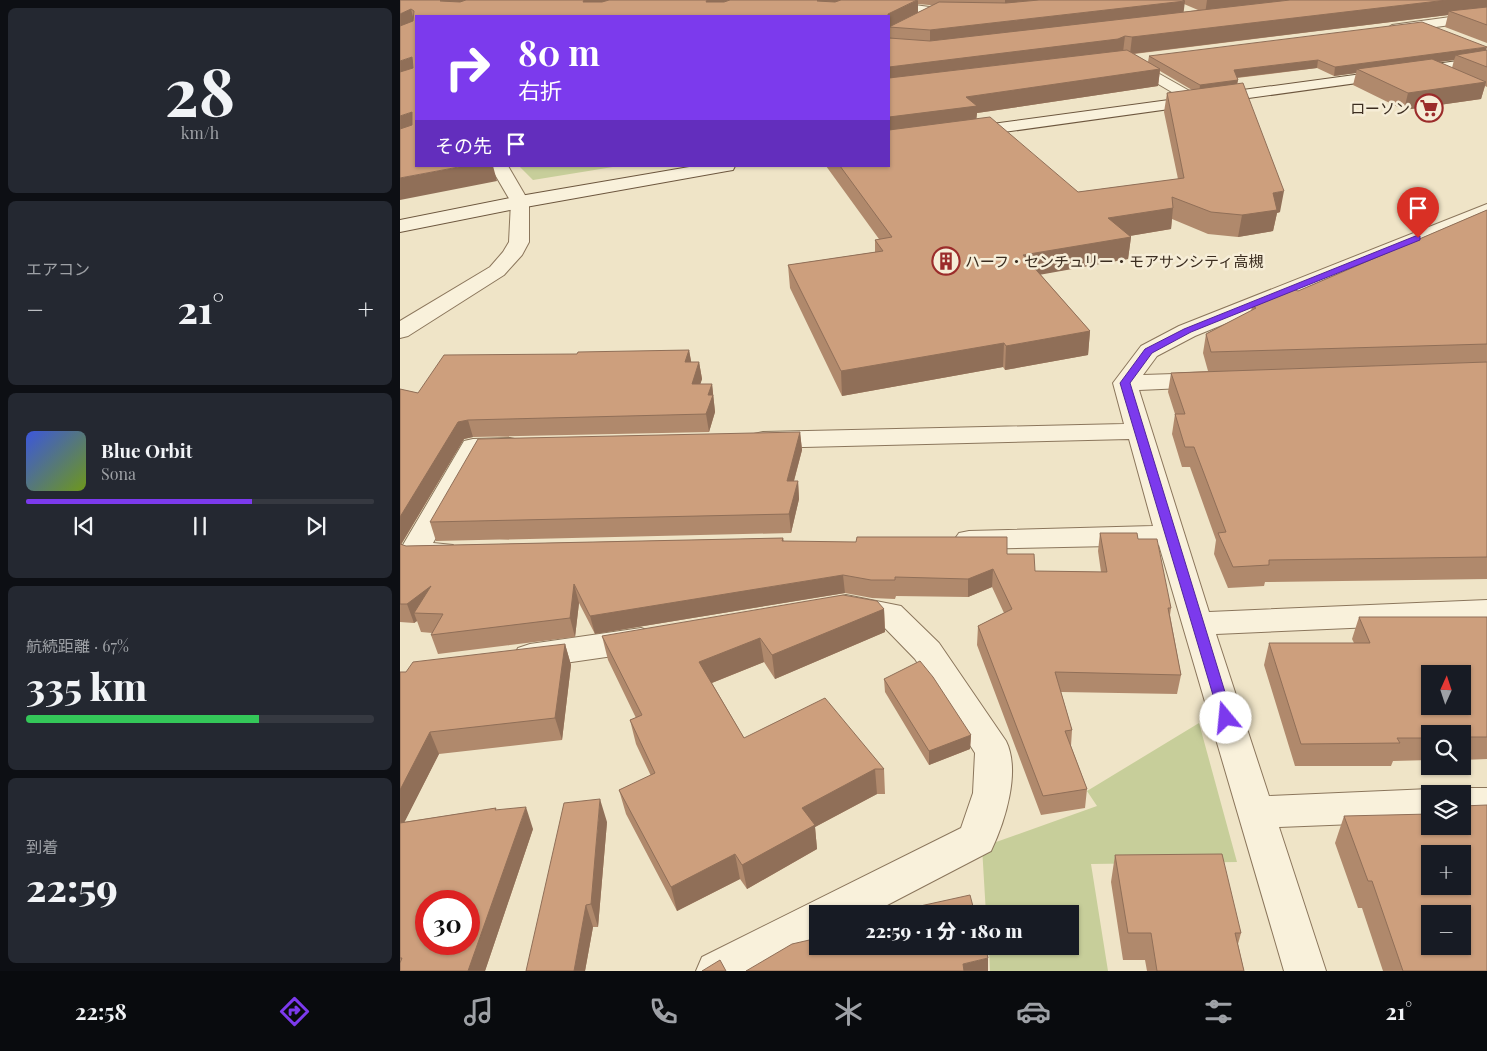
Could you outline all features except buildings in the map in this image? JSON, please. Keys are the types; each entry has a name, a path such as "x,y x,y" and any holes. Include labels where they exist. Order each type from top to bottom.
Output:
{"street":[{"path":"854,2 936,12 975,13"},
{"path":"921,20 936,12"},
{"path":"1397,15 1450,36"},
{"path":"1374,31 1487,16"},
{"path":"1112,58 1129,61 1149,59"},
{"path":"1129,61 1197,101"},
{"path":"890,143 1487,61"},
{"path":"1430,69 1454,80"},
{"path":"400,331 497,271 512,256 519,242 520,202 500,167"},
{"path":"400,226 520,202 721,167"},
{"path":"1125,383 1149,351 1187,330 1487,210"},
{"path":"1125,383 1233,380"},
{"path":"1125,383 1197,624 1305,971"},
{"path":"741,440 1139,431"},
{"path":"473,551 413,553 473,447 532,445"},
{"path":"941,540 1171,535"},
{"path":"817,610 845,606 890,614 927,652 992,751 992,793 977,839 848,905"},
{"path":"1197,624 1487,611"},
{"path":"499,660 598,648 674,635"},
{"path":"1471,804 1487,803"},
{"path":"1256,812 1421,805"},
{"path":"718,971 809,925"}],"green space":[{"path":"520,167 613,167 533,180"},
{"path":"1199,723 1237,862 1091,864 1108,971 990,971 989,955 1079,955 1079,905 985,905 982,847 1097,806 1087,791"}],"place":[{"name":"ローソン","path":"1429,108"},
{"name":"ハーフ・センチュリー・モアサンシティ高槻","path":"946,261"}],"route":[{"path":"1226,718 1125,383 1149,351 1187,330 1418,238"}]}
